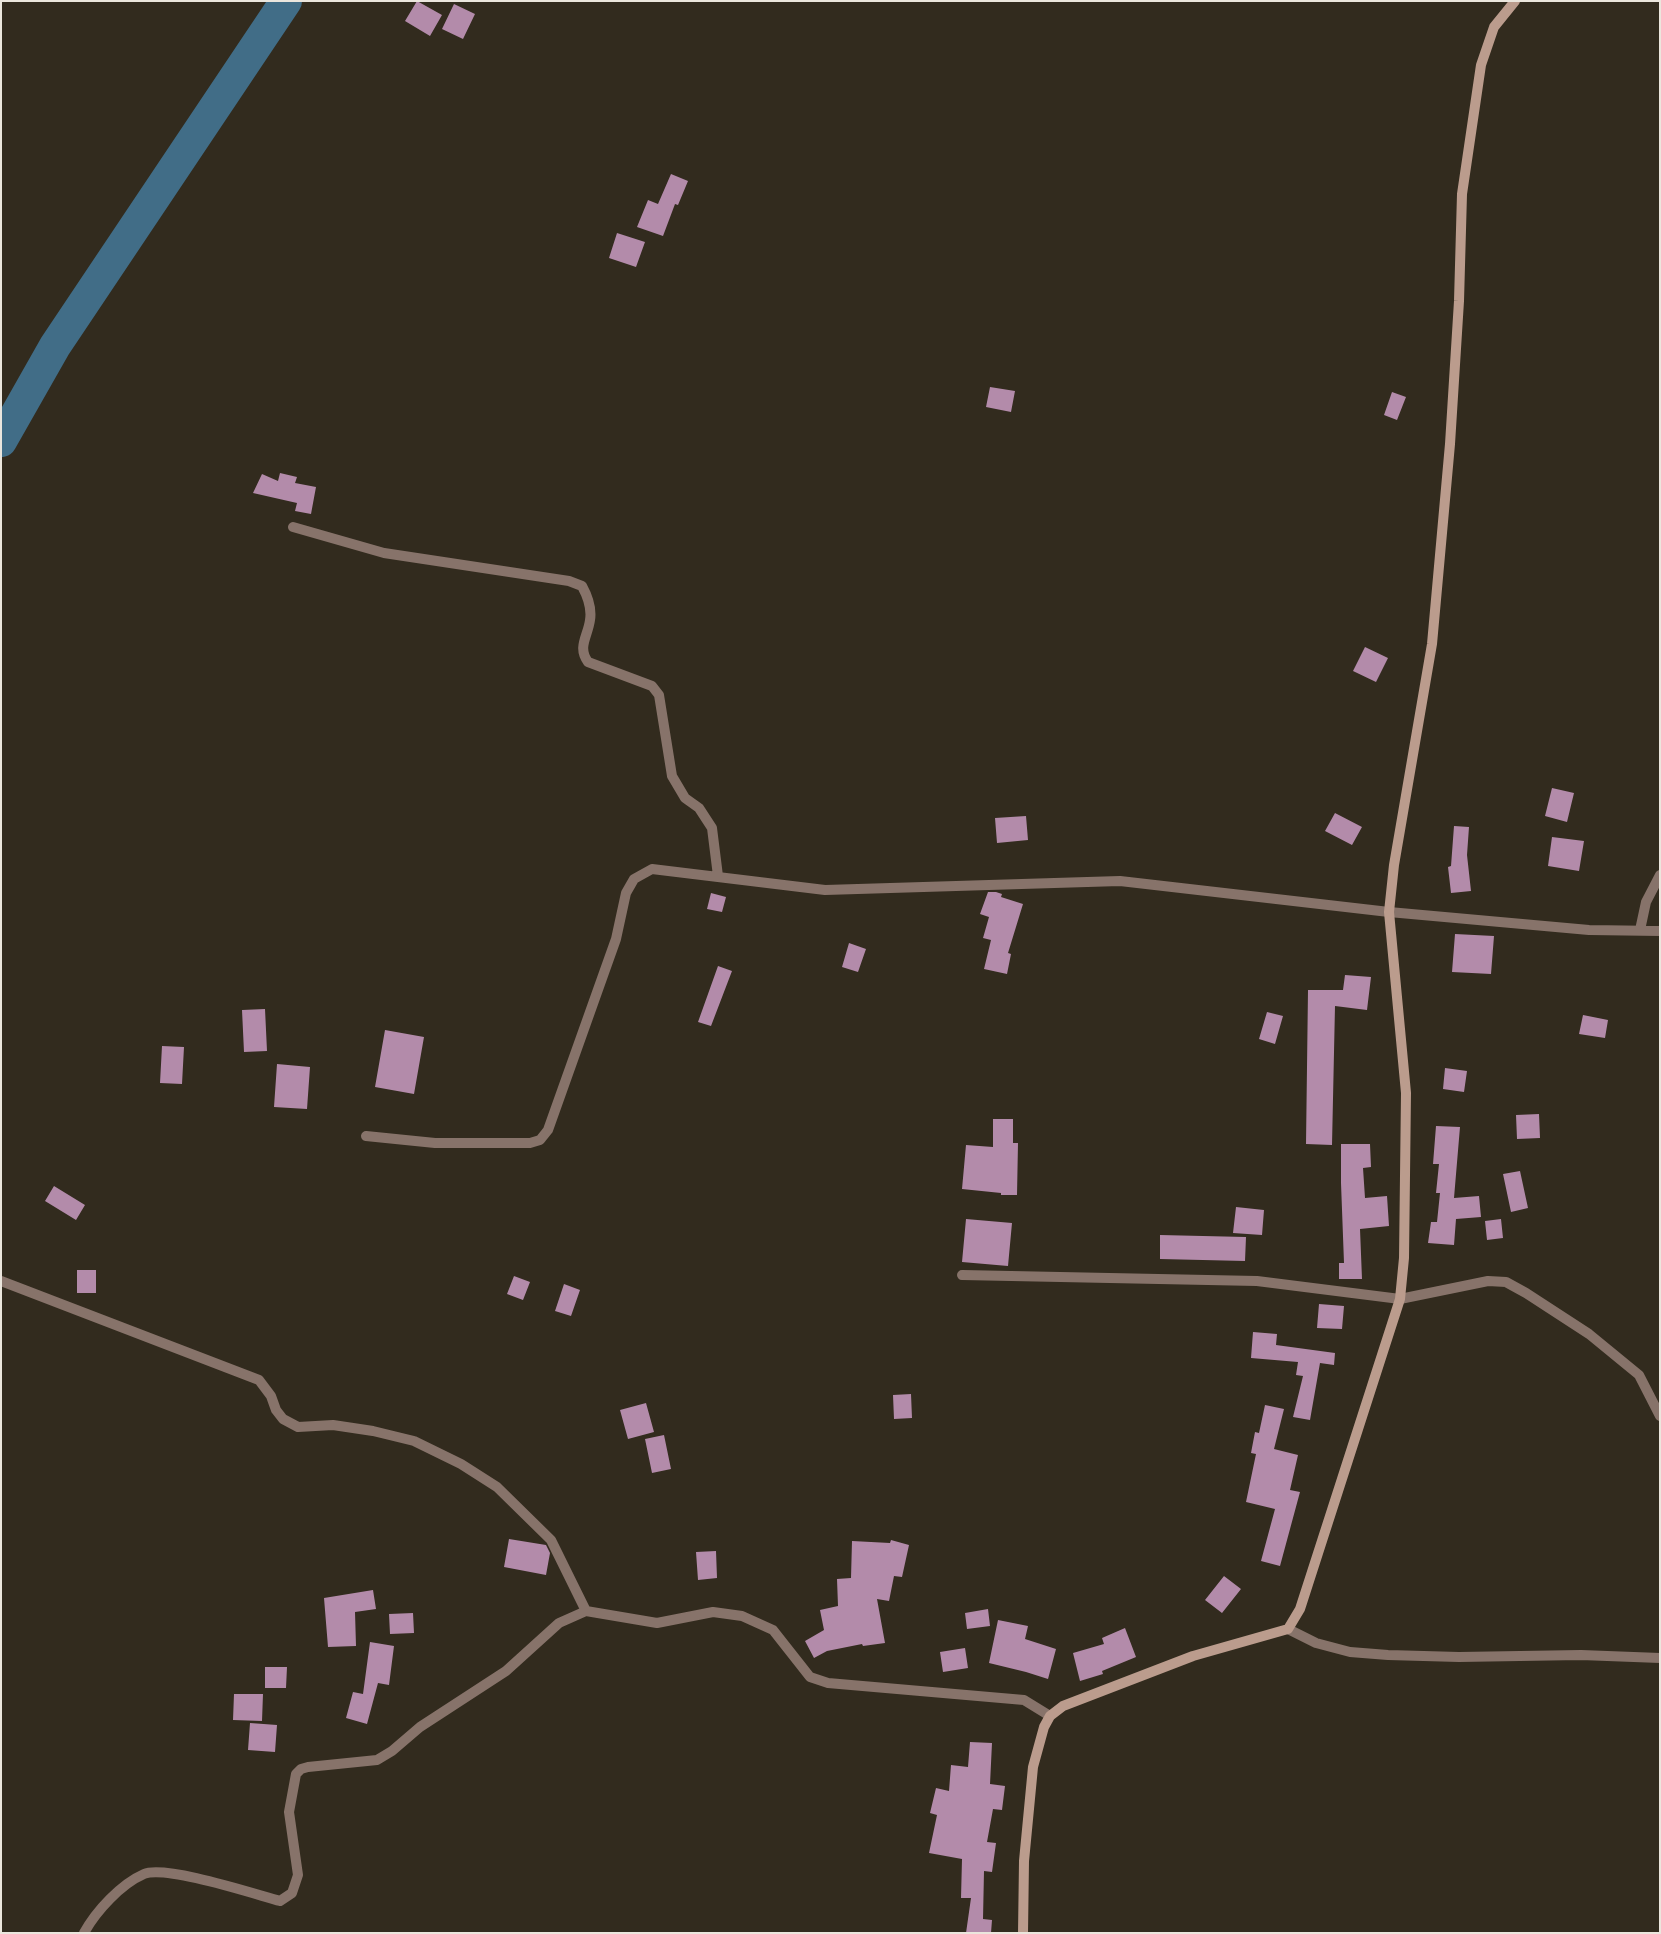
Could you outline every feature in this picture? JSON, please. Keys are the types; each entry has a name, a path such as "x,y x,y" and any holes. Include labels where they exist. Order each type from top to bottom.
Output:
{"street":[{"path":"1023,1933 1024,1861 1033,1767 1044,1727 1050,1716 1063,1706 1192,1656 1288,1628 1300,1609 1400,1299 1404,1258 1406,1092 1389,912 1394,865 1432,644 1450,444 1459,302 1463,184 1481,65 1494,27 1514,1"},
{"path":"293,527 384,552 569,581 582,586 589,599 591,619 583,648 583,655 588,662 652,686 659,695 672,776 685,798 699,808 712,828 718,876"},
{"path":"366,1136 435,1143 530,1143 540,1140 548,1130 581,1040 616,939 626,893 634,879 652,869 825,890 1120,881 1389,912 1589,930 1660,931"},
{"path":"1640,930 1646,902 1656,880 1660,876"},
{"path":"962,1275 1257,1281 1400,1299 1488,1281 1506,1282 1589,1334 1639,1375 1660,1416"},
{"path":"1,1281 259,1380 283,1419 298,1427 333,1425 373,1431 414,1441 461,1464 498,1487 551,1540 586,1611"},
{"path":"84,1933 117,1891 146,1873 179,1874 280,1901 292,1893 298,1874 290,1812 296,1774 301,1769 308,1766 377,1760 392,1751 420,1727 506,1671 558,1623 586,1611 657,1623 713,1612 742,1616 773,1630 810,1677 828,1683 1024,1700 1050,1716"},
{"path":"1288,1628 1316,1643 1350,1652 1468,1657 1581,1655 1660,1658"}],"building":[{"path":"417,1 442,15 430,36 405,21"},
{"path":"454,4 475,14 463,39 442,29"},
{"path":"671,174 688,181 678,205 675,204 663,236 637,227 648,200 658,204"},
{"path":"617,233 645,242 636,267 609,258"},
{"path":"990,387 1015,391 1011,412 986,407"},
{"path":"1392,392 1406,397 1397,420 1384,415"},
{"path":"280,473 297,477 295,483 316,487 311,514 295,511 297,503 253,493 262,474 278,481"},
{"path":"1365,647 1388,658 1376,682 1353,671"},
{"path":"1552,788 1574,793 1567,822 1545,816"},
{"path":"1335,813 1362,827 1352,845 1325,831"},
{"path":"1026,816 1028,840 997,843 995,818"},
{"path":"1454,826 1469,827 1467,855 1471,891 1451,893 1448,867 1451,866"},
{"path":"1552,837 1584,841 1579,871 1548,866"},
{"path":"988,892 1002,894 1001,897 1023,904 1008,953 1011,954 1007,974 984,969 991,940 983,938 989,917 980,914"},
{"path":"711,893 726,897 722,912 707,909"},
{"path":"1455,934 1494,936 1491,974 1452,972"},
{"path":"849,943 866,949 858,972 842,967"},
{"path":"718,966 732,971 711,1026 698,1022"},
{"path":"1345,975 1371,977 1367,1010 1335,1006 1332,1145 1306,1144 1308,990 1343,990"},
{"path":"265,1009 267,1051 244,1052 242,1010"},
{"path":"1267,1012 1283,1016 1275,1044 1259,1039"},
{"path":"1583,1015 1608,1020 1605,1038 1579,1034"},
{"path":"385,1030 424,1037 414,1094 375,1087"},
{"path":"162,1046 184,1047 182,1084 160,1083"},
{"path":"277,1064 310,1067 307,1109 274,1107"},
{"path":"1445,1068 1467,1071 1464,1092 1443,1089"},
{"path":"1539,1114 1540,1138 1517,1139 1516,1115"},
{"path":"993,1119 1013,1119 1013,1143 1018,1143 1017,1195 1001,1195 1001,1193 962,1189 966,1145 993,1147"},
{"path":"1436,1126 1460,1127 1454,1198 1479,1196 1481,1217 1456,1219 1454,1245 1428,1243 1431,1222 1437,1222 1440,1193 1436,1193 1439,1164 1433,1164"},
{"path":"1341,1144 1370,1144 1371,1167 1363,1168 1365,1198 1387,1196 1389,1226 1360,1229 1362,1279 1339,1279 1339,1263 1344,1263"},
{"path":"1520,1171 1528,1208 1511,1212 1503,1174"},
{"path":"54,1186 85,1205 76,1220 45,1201"},
{"path":"1236,1207 1264,1210 1262,1235 1233,1233"},
{"path":"966,1219 1012,1223 1008,1266 962,1262"},
{"path":"1501,1219 1503,1238 1487,1240 1485,1221"},
{"path":"1160,1235 1246,1237 1245,1261 1160,1259"},
{"path":"77,1270 96,1270 96,1293 77,1293"},
{"path":"514,1276 530,1282 523,1300 507,1294"},
{"path":"564,1284 580,1290 571,1316 555,1311"},
{"path":"1319,1304 1344,1306 1342,1329 1317,1328"},
{"path":"1253,1332 1277,1334 1276,1345 1335,1353 1334,1365 1320,1363 1310,1420 1293,1417 1303,1376 1296,1375 1298,1362 1251,1358"},
{"path":"911,1394 912,1418 894,1419 893,1395"},
{"path":"646,1403 654,1432 628,1439 620,1410"},
{"path":"1265,1405 1284,1409 1274,1449 1298,1455 1290,1490 1300,1492 1280,1566 1261,1561 1275,1509 1246,1502 1256,1454 1251,1453 1255,1432 1259,1433"},
{"path":"664,1435 671,1469 652,1473 645,1439"},
{"path":"509,1539 546,1545 550,1553 546,1575 504,1567"},
{"path":"891,1540 909,1545 902,1577 894,1576 889,1601 877,1599 885,1643 863,1646 862,1644 827,1651 814,1658 805,1641 824,1630 820,1610 838,1606 837,1579 851,1578 852,1541 890,1543"},
{"path":"716,1551 717,1578 698,1580 696,1552"},
{"path":"1224,1576 1241,1589 1222,1613 1205,1600"},
{"path":"373,1590 376,1609 355,1612 356,1646 328,1647 324,1598"},
{"path":"988,1609 990,1626 967,1629 965,1613"},
{"path":"413,1613 414,1633 390,1634 389,1614"},
{"path":"998,1620 1028,1626 1025,1639 1056,1649 1048,1679 989,1663"},
{"path":"1125,1628 1136,1657 1102,1671 1103,1674 1080,1681 1073,1653 1104,1644 1102,1638"},
{"path":"370,1642 394,1646 389,1685 378,1683 367,1724 346,1718 353,1692 363,1694"},
{"path":"965,1648 968,1668 943,1672 940,1652"},
{"path":"265,1667 287,1667 286,1688 265,1688"},
{"path":"234,1694 263,1694 262,1721 233,1720"},
{"path":"250,1723 277,1725 275,1752 248,1750"},
{"path":"970,1742 992,1743 990,1784 1005,1786 1002,1810 993,1809 987,1842 996,1843 992,1872 984,1871 983,1919 992,1920 991,1933 966,1933 971,1898 961,1898 962,1859 929,1853 937,1815 930,1813 936,1788 949,1791 951,1765 968,1767"}],"waterway":[{"path":"1,441 55,346 286,1"}]}
